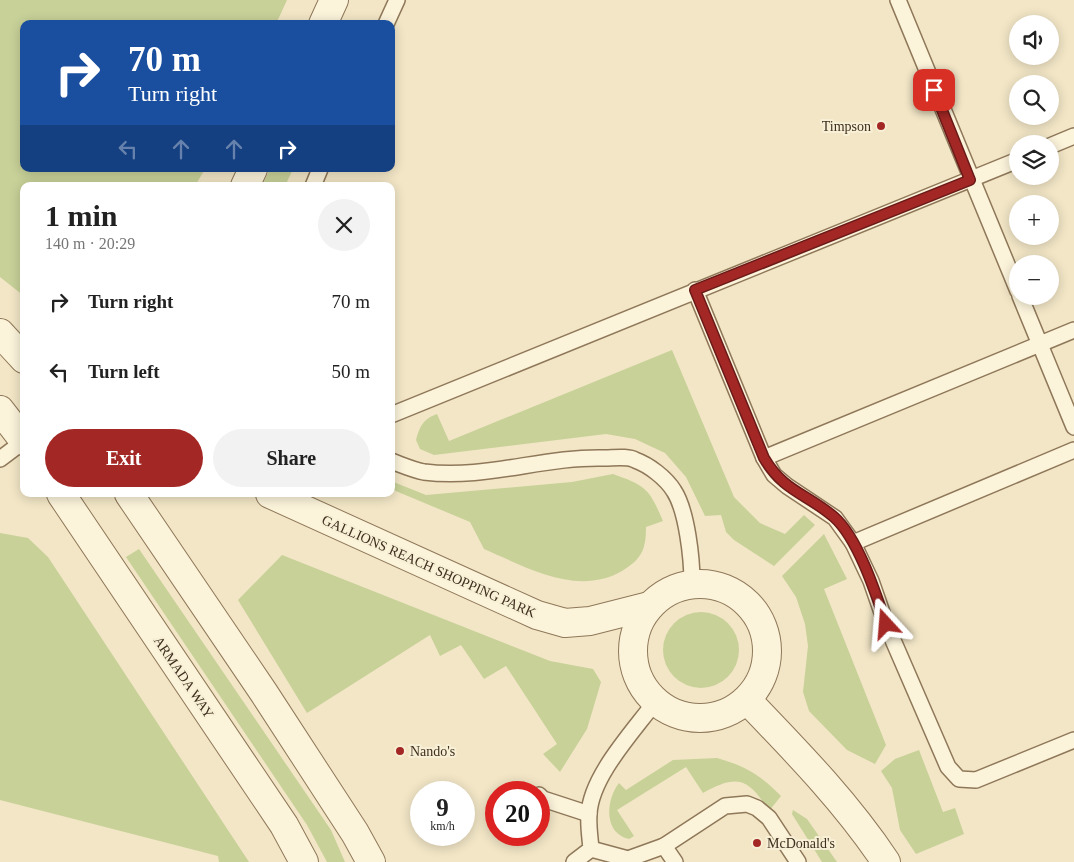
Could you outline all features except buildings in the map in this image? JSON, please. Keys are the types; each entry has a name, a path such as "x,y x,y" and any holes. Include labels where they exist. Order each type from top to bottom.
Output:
{"street":[{"path":"325,20 334,0"},
{"path":"0,333 20,355"},
{"path":"0,410 20,436"},
{"name":"ARMADA WAY","path":"63,497 284,825 304,862"},
{"path":"131,497 356,833 371,862"},
{"name":"GALLIONS REACH SHOPPING PARK","path":"277,497 537,615 565,623 590,622 649,606"},
{"name":"GALLIONS REACH SHOPPING PARK","path":"692,583 713,584 733,592 749,605 761,622 767,642 766,664 759,683 747,700 730,712 712,718 692,718 672,713 655,702 641,686 633,666 632,645 637,624 649,606 661,595 676,587 692,583"},
{"path":"747,700 817,772 867,834 886,862"}],"lane":[{"path":"388,20 397,0"},
{"path":"898,0 970,180 1009,270"},
{"path":"1059,142 1074,136"},
{"path":"395,413 1009,164"},
{"path":"695,290 764,458 774,475 787,486 835,518 853,543 871,581 886,624 948,767 959,778 976,780 1074,740"},
{"path":"1024,305 1074,427"},
{"path":"764,458 1074,330"},
{"path":"0,459 20,444"},
{"path":"853,543 1074,450"},
{"path":"395,462 422,472 454,474 503,470 581,457 634,459 660,475 674,491 683,517 692,558 692,583"},
{"path":"591,849 589,814 594,792 602,776 655,702"},
{"path":"550,801 589,814"},
{"path":"591,849 628,859 664,846 725,806 746,804 757,808 768,818 798,862"},
{"path":"664,846 675,862"},
{"path":"574,862 591,849"}],"green space":[{"path":"0,0 287,0 278,20 20,20 20,172 203,172 197,182 20,182 20,293 0,277"},
{"path":"269,172 292,172 287,182 264,182"},
{"path":"672,350 734,497 760,523 785,534 804,515 815,525 774,566 734,540 726,532 721,515 705,516 686,477 665,453 635,439 606,434 434,455 420,449 416,440 423,424 428,418 437,414 449,441"},
{"path":"613,474 633,482 646,490 650,495 663,521 646,527 642,553 629,567 605,578 587,581 570,580 534,571 484,549 470,522 395,491 395,483 426,495 572,482"},
{"path":"0,533 28,538 48,557 249,862 219,862 218,856 0,800"},
{"path":"824,534 847,579 824,589 886,745 875,764 847,750 809,711 803,692 808,646 805,624 796,597 782,576"},
{"path":"139,549 331,830 345,862 327,862 307,825 126,557"},
{"path":"282,555 550,661 593,669 601,682 587,729 560,772 543,754 557,744 506,666 484,679 461,645 440,656 430,635 307,713 238,600"},
{"path":"701,612 715,615 728,623 736,636 739,650 736,664 728,677 715,685 701,688 687,685 674,677 666,664 663,650 666,636 674,623 687,615"},
{"path":"919,750 943,812 955,808 964,834 916,854 900,830 892,788 881,771 895,759"},
{"path":"717,758 752,772 781,796 769,811 755,792 742,782 725,783 703,793 686,767 617,810 634,836 629,839 621,836 615,830 609,815 611,798 619,783 626,790 673,760"},
{"path":"793,810 807,819 837,862 822,862 792,814"}],"place":[{"name":"Timpson","path":"881,126"},
{"name":"Nando's","path":"400,751"},
{"name":"McDonald's","path":"757,843"}],"route":[{"path":"886,624 871,581 853,543 835,518 787,486 774,475 764,458 695,290 970,180 934,90"}]}
